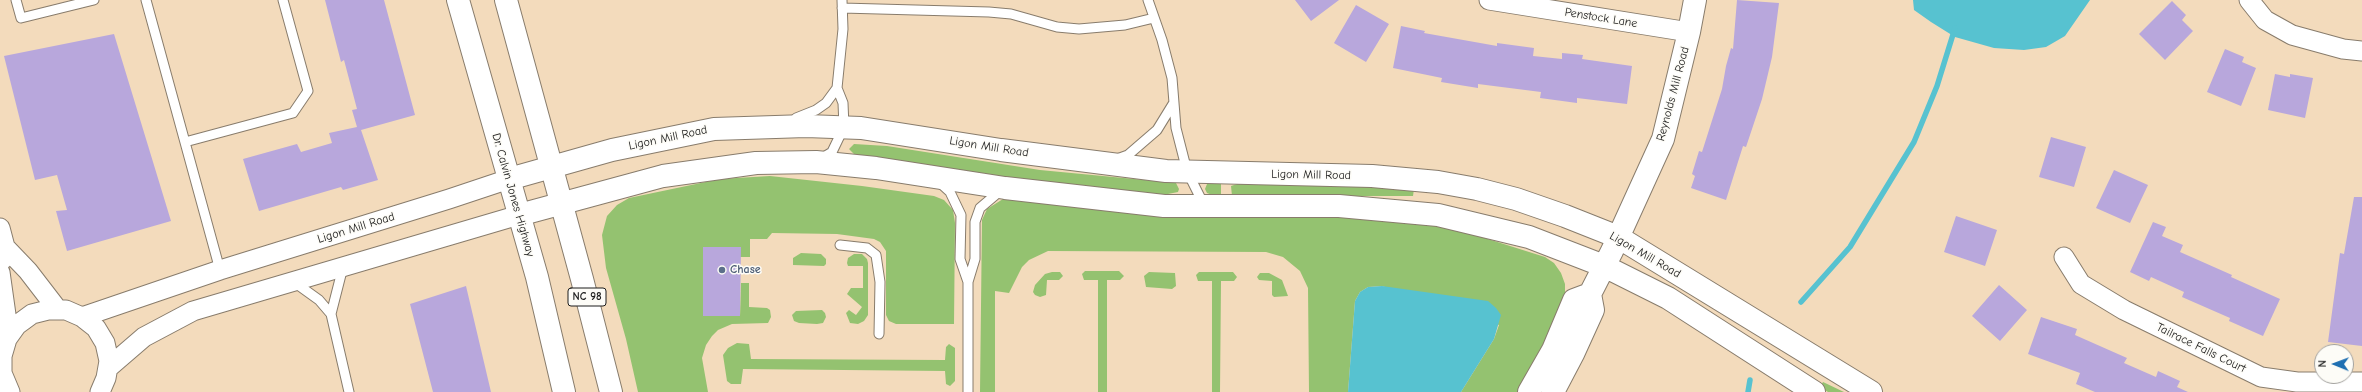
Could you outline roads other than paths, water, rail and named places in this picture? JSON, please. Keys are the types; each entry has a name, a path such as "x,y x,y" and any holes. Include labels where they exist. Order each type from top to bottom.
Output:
{"main road":[{"name":"Dr. Calvin Jones Highway","path":"458,0 537,277 564,392"},
{"name":"NC 98","path":"506,0 611,392"},
{"name":"Reynolds Mill Road","path":"1590,294 1612,251 1663,139 1689,32 1695,0"},
{"name":"Ligon Mill Road","path":"509,178 612,150 714,129 759,127 844,127 902,133 1101,164 1187,171 1372,176 1438,182 1477,189 1516,199 1565,216 1612,251 1668,298 1814,392"},
{"name":"Ligon Mill Road","path":"519,215 561,202 663,176 710,168 756,163 816,162 1005,188 1164,206 1339,206 1438,215 1529,237 1612,251 1871,392"},
{"path":"1529,392 1553,350 1574,300 1590,294 1593,310 1573,354 1552,392"}],"street":[{"name":"Penstock Lane","path":"1489,0 1689,32"},
{"path":"2249,0 2265,20 2292,35 2343,49 2362,51"},
{"name":"Ligon Mill Road","path":"82,317 220,270 449,199 509,178"},
{"name":"Ligon Mill Road","path":"105,382 144,337 193,311 519,215"},
{"path":"0,228 5,247 0,269"},
{"path":"5,247 28,271 58,310"},
{"name":"Tailrace Falls Court","path":"2064,257 2081,284 2124,310 2261,377 2297,382 2362,382"},
{"path":"0,272 9,336"},
{"path":"10,392 2,373 2,356 9,336 17,325 32,314 48,310 66,310 82,317 96,328 105,343 109,360 105,382"}],"lane":[{"path":"16,0 21,18 82,1 94,0"},
{"path":"146,0 220,270"},
{"path":"185,142 293,113 308,91 283,0"},
{"path":"1148,0 1172,78 1176,128 1187,171 1204,206"},
{"path":"816,162 832,152 844,127 843,104 837,88 843,29 842,4 1011,14 1057,27 1078,29 1125,25 1154,18"},
{"path":"759,127 803,116 816,110 826,103 837,88"},
{"path":"1101,164 1128,155 1157,130 1173,104"},
{"path":"935,178 950,192 961,215 960,259 968,282"},
{"path":"968,392 968,282 975,259 977,214 989,198 1005,188"},
{"path":"840,245 867,248 876,255 880,282 879,334"},
{"path":"343,267 331,314 349,392"},
{"path":"294,282 319,300 331,314"}],"water":[{"path":"1913,0 2090,0 2065,36 2046,47 2024,50 1994,48 1955,37 1914,10"},
{"path":"1382,286 1488,301 1496,308 1501,315 1494,339 1461,392 1348,392 1355,301 1360,292 1368,287"}],"waterway":[{"path":"1801,302 1850,247 1914,142 1937,86 1955,28"},
{"path":"1748,392 1750,380"}],"place":[{"name":"Chase","path":"722,270"}]}
